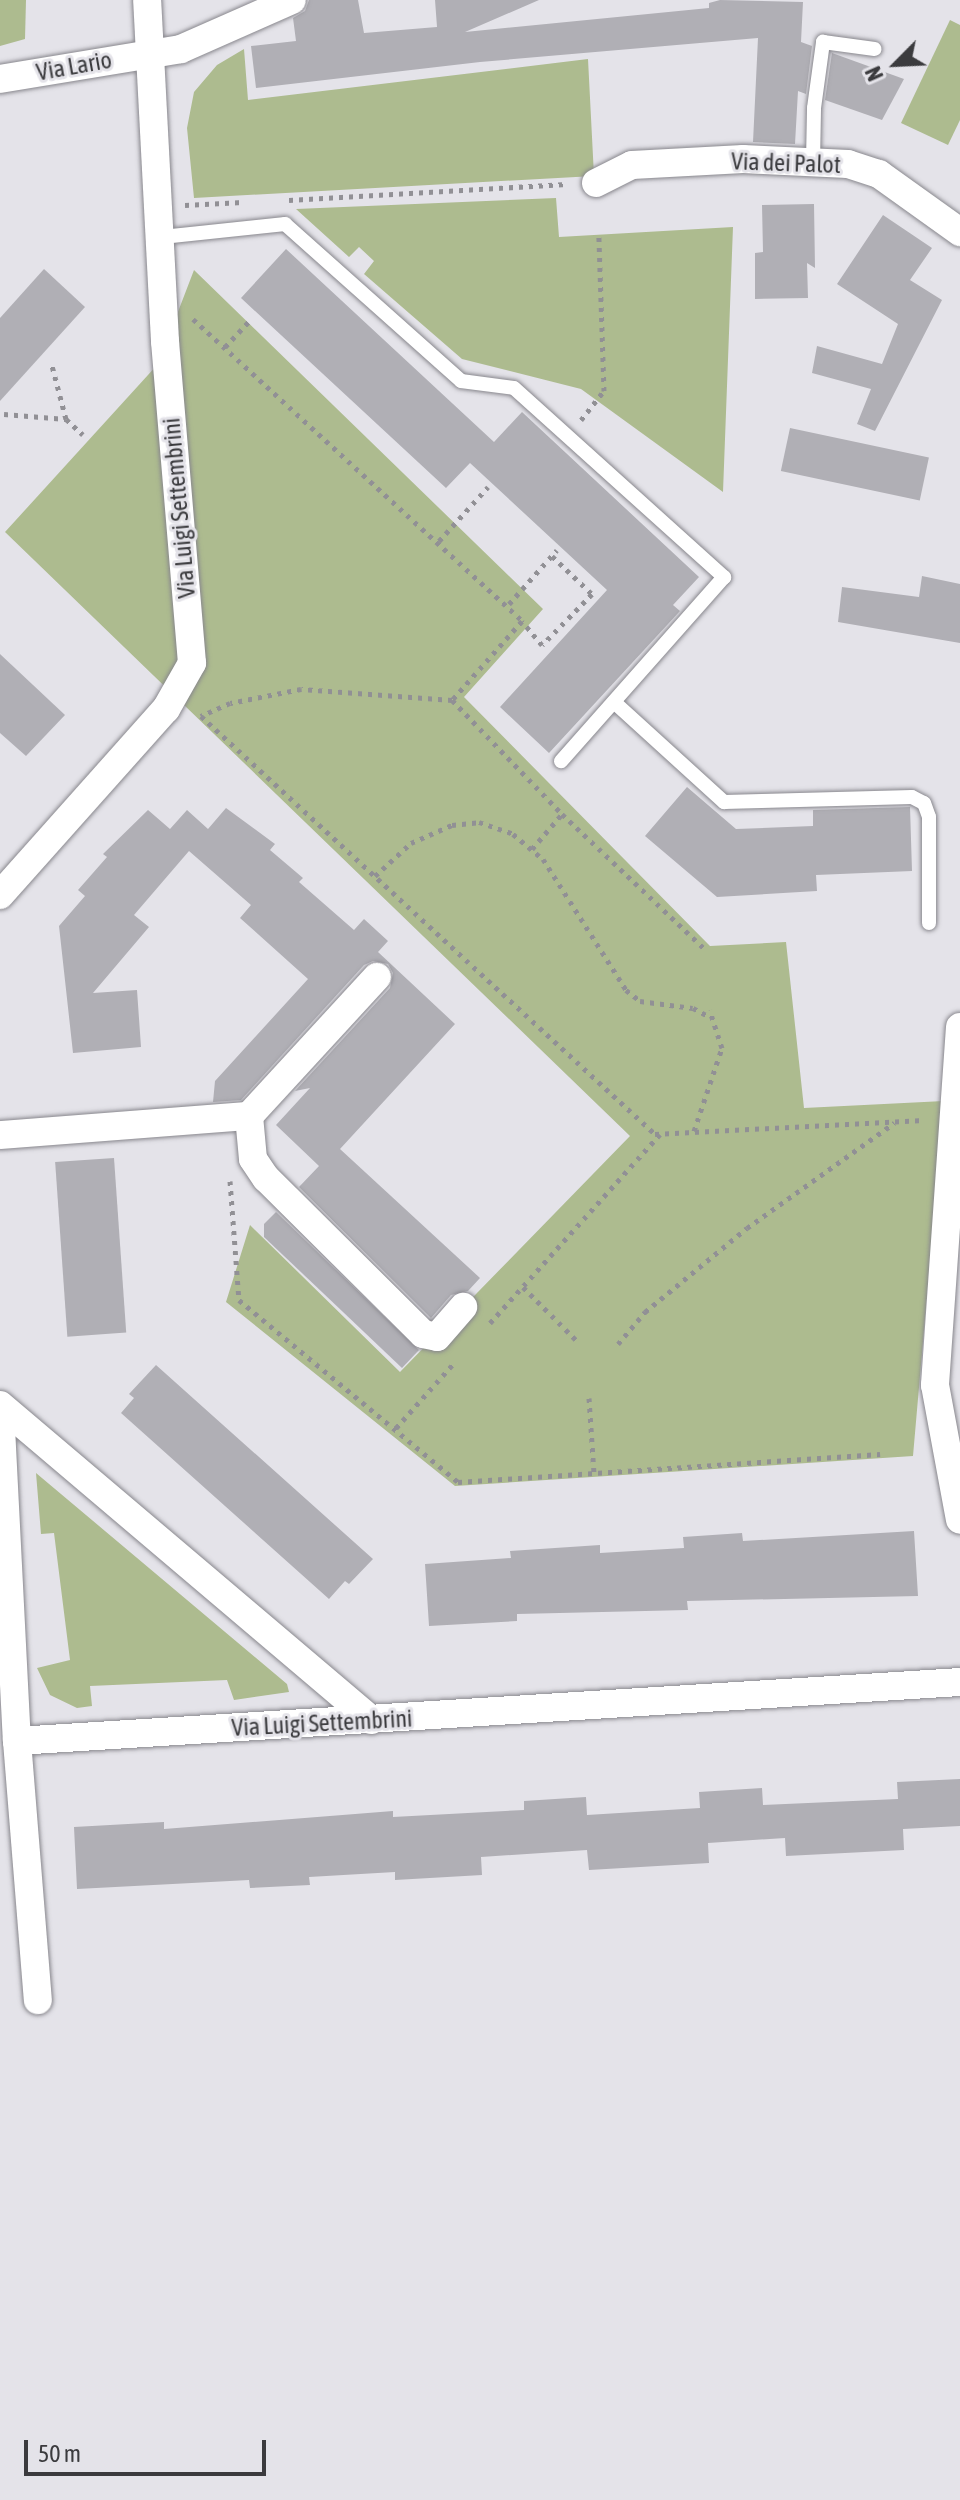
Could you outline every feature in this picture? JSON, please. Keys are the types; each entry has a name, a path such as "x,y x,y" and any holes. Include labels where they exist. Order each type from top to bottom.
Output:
{"street":[{"name":"Via Luigi Settembrini","path":"0,895 166,709 192,663 165,341 166,297 147,0"},
{"name":"Via Lario","path":"0,79 148,52 181,49 292,0"},
{"name":"Via dei Palot","path":"596,183 632,165 743,159 848,164 879,174 960,232"},
{"path":"0,1135 237,1118 377,977"},
{"path":"960,1027 935,1385 960,1520"},
{"path":"237,1118 253,1159 266,1178 423,1334 437,1337 463,1307"},
{"path":"0,1406 371,1720"},
{"path":"0,1406 17,1741 38,2000"},
{"name":"Via Luigi Settembrini","path":"17,1741 960,1682"}],"lane":[{"path":"813,162 823,42 875,49"},
{"path":"162,237 285,224 461,381 514,388 724,577 561,761"},
{"path":"614,702 724,802 912,797 924,803 929,817 929,923"}],"path":[{"path":"284,200 596,183"},
{"path":"160,207 253,202"},
{"path":"569,435 604,391 599,237"},
{"path":"166,297 509,604 522,621"},
{"path":"225,347 250,320"},
{"path":"51,362 66,419 83,435"},
{"path":"4,414 66,419"},
{"path":"439,541 488,487"},
{"path":"509,604 557,550"},
{"path":"452,700 301,689 230,703 201,716 660,1133"},
{"path":"532,849 562,814"},
{"path":"375,876 411,843 452,825 479,822 513,834 532,849 626,990 640,1001 709,1013 722,1048 694,1131"},
{"path":"237,1118 239,1300 458,1482 880,1454"},
{"path":"480,1334 660,1133 954,1118"},
{"path":"618,1344 645,1312 747,1228 897,1121"},
{"path":"523,1287 576,1340"},
{"path":"396,1428 459,1357"},
{"path":"589,1398 594,1473"}],"green space":[{"path":"0,0 26,0 25,39 0,46"},
{"path":"950,20 960,25 960,120 948,145 901,123"},
{"path":"244,49 248,100 588,59 594,176 194,198 187,128 194,92 217,65"},
{"path":"556,198 559,237 733,227 723,492 581,389 462,359 364,274 374,261 359,247 349,257 296,209"},
{"path":"194,270 543,609 464,697 710,946 786,942 804,1108 944,1101 913,1456 455,1486 226,1302 250,1225 400,1372 630,1136 5,532 158,364"},
{"path":"36,1473 287,1684 289,1692 234,1700 227,1680 90,1686 92,1706 77,1708 50,1695 37,1668 70,1660 54,1533 41,1534"}],"building":[{"path":"309,0 358,0 364,33 437,27 435,0 539,0 465,32 709,8 709,3 720,0 803,2 801,42 812,46 806,94 798,91 795,144 753,142 758,38 480,62 256,88 251,46 296,41 293,18 305,11"},
{"path":"832,53 904,79 882,120 825,100"},
{"path":"814,204 815,268 807,263 808,298 755,299 755,253 763,252 762,205"},
{"path":"883,215 932,248 910,280 942,300 875,431 857,424 871,389 812,373 817,346 882,364 898,324 837,284"},
{"path":"286,249 494,442 522,412 699,577 673,605 680,611 549,753 500,707 607,590 470,463 446,488 241,298"},
{"path":"44,269 85,307 0,401 0,318"},
{"path":"790,428 929,458 920,501 781,471"},
{"path":"922,576 960,584 960,643 838,622 842,587 919,597"},
{"path":"0,654 65,715 26,756 0,733"},
{"path":"687,787 736,829 813,826 813,810 910,807 912,871 816,875 817,891 717,897 645,836"},
{"path":"226,808 275,844 270,850 303,878 299,882 354,930 364,919 388,941 378,952 455,1024 340,1149 480,1278 468,1291 451,1295 431,1318 299,1187 319,1166 276,1125 310,1088 295,1091 390,988 393,973 388,964 373,961 364,965 241,1100 213,1102 215,1081 308,979 240,918 251,905 189,851 134,915 149,927 93,993 137,990 141,1047 73,1053 59,926 85,896 78,890 107,857 103,854 148,810 170,829 187,810 208,829"},
{"path":"114,1158 126,1333 67,1337 55,1162"},
{"path":"276,1212 419,1350 402,1368 264,1237 264,1224"},
{"path":"156,1365 373,1559 349,1584 345,1581 329,1599 121,1413 134,1398 129,1394"},
{"path":"914,1531 918,1596 687,1601 688,1610 517,1614 517,1621 429,1626 425,1564 511,1558 510,1551 600,1545 600,1553 684,1548 683,1537 742,1533 743,1541"},
{"path":"960,1779 960,1826 903,1829 904,1850 786,1856 785,1838 708,1843 709,1863 589,1870 587,1850 481,1857 482,1875 395,1880 395,1872 309,1877 310,1885 250,1888 249,1880 77,1889 74,1827 164,1822 164,1829 393,1811 393,1817 524,1810 524,1801 586,1797 587,1815 700,1808 699,1792 762,1788 763,1805 898,1799 897,1782"}]}
